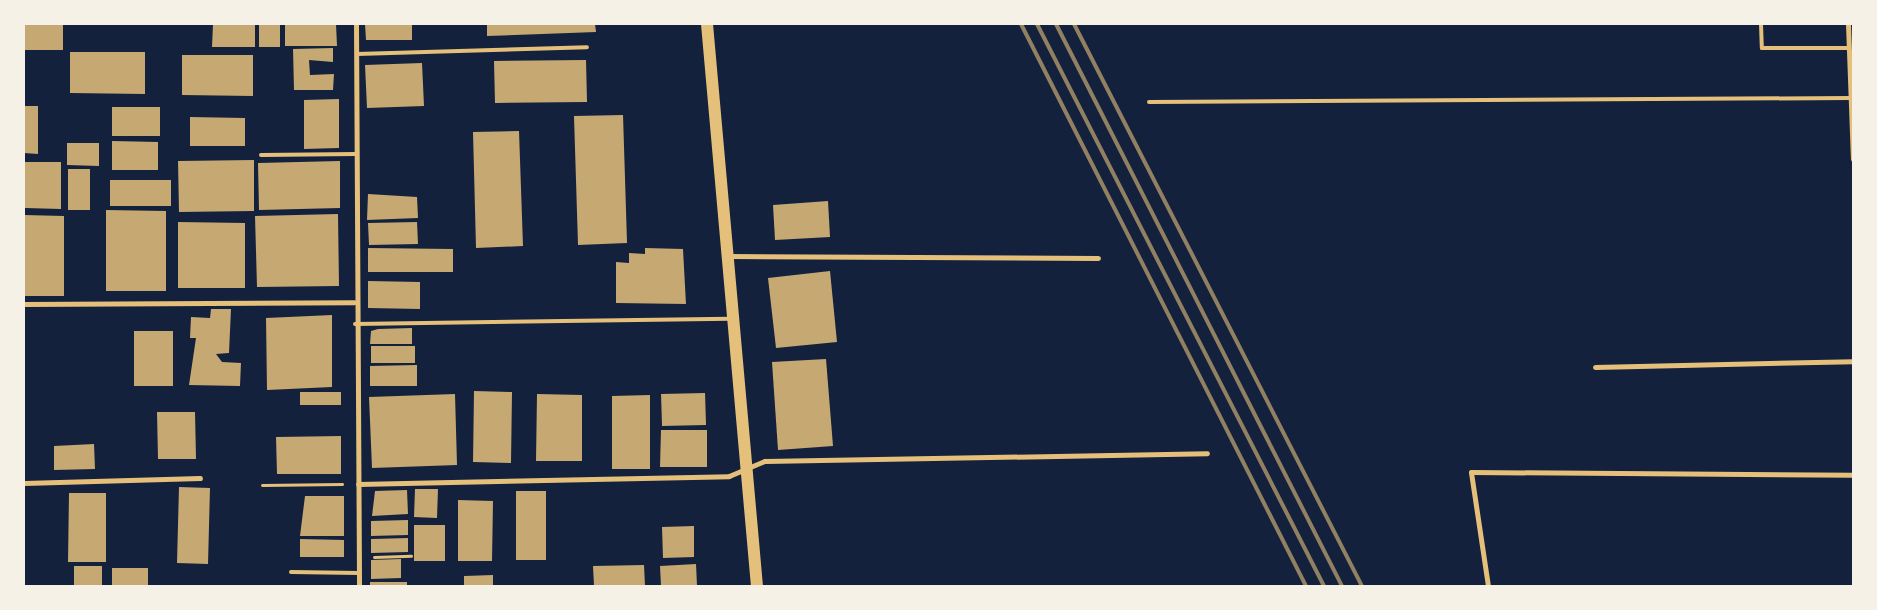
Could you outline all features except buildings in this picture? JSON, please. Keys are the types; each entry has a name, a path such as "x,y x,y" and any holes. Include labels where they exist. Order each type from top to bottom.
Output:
{"main road":[{"path":"707,24 757,586"}],"street":[{"path":"356,24 354,302 359,586"},
{"path":"1848,24 1853,159"},
{"path":"727,256 1098,258"},
{"path":"24,304 354,302"},
{"path":"1595,367 1853,362"},
{"path":"358,484 729,476 765,461 1207,453"},
{"path":"1488,586 1471,472 1853,475"},
{"path":"24,482 200,478"}],"lane":[{"path":"1761,24 1762,48 1849,48"},
{"path":"357,54 587,47"},
{"path":"1149,102 1851,98"},
{"path":"261,155 356,154"},
{"path":"355,324 732,319"},
{"path":"291,572 358,573"}],"path":[{"path":"262,485 358,484"},
{"path":"359,557 411,556"}],"railway":[{"path":"1021,24 1306,586"},
{"path":"1037,24 1324,586"},
{"path":"1056,24 1342,586"},
{"path":"1074,24 1362,586"}]}
